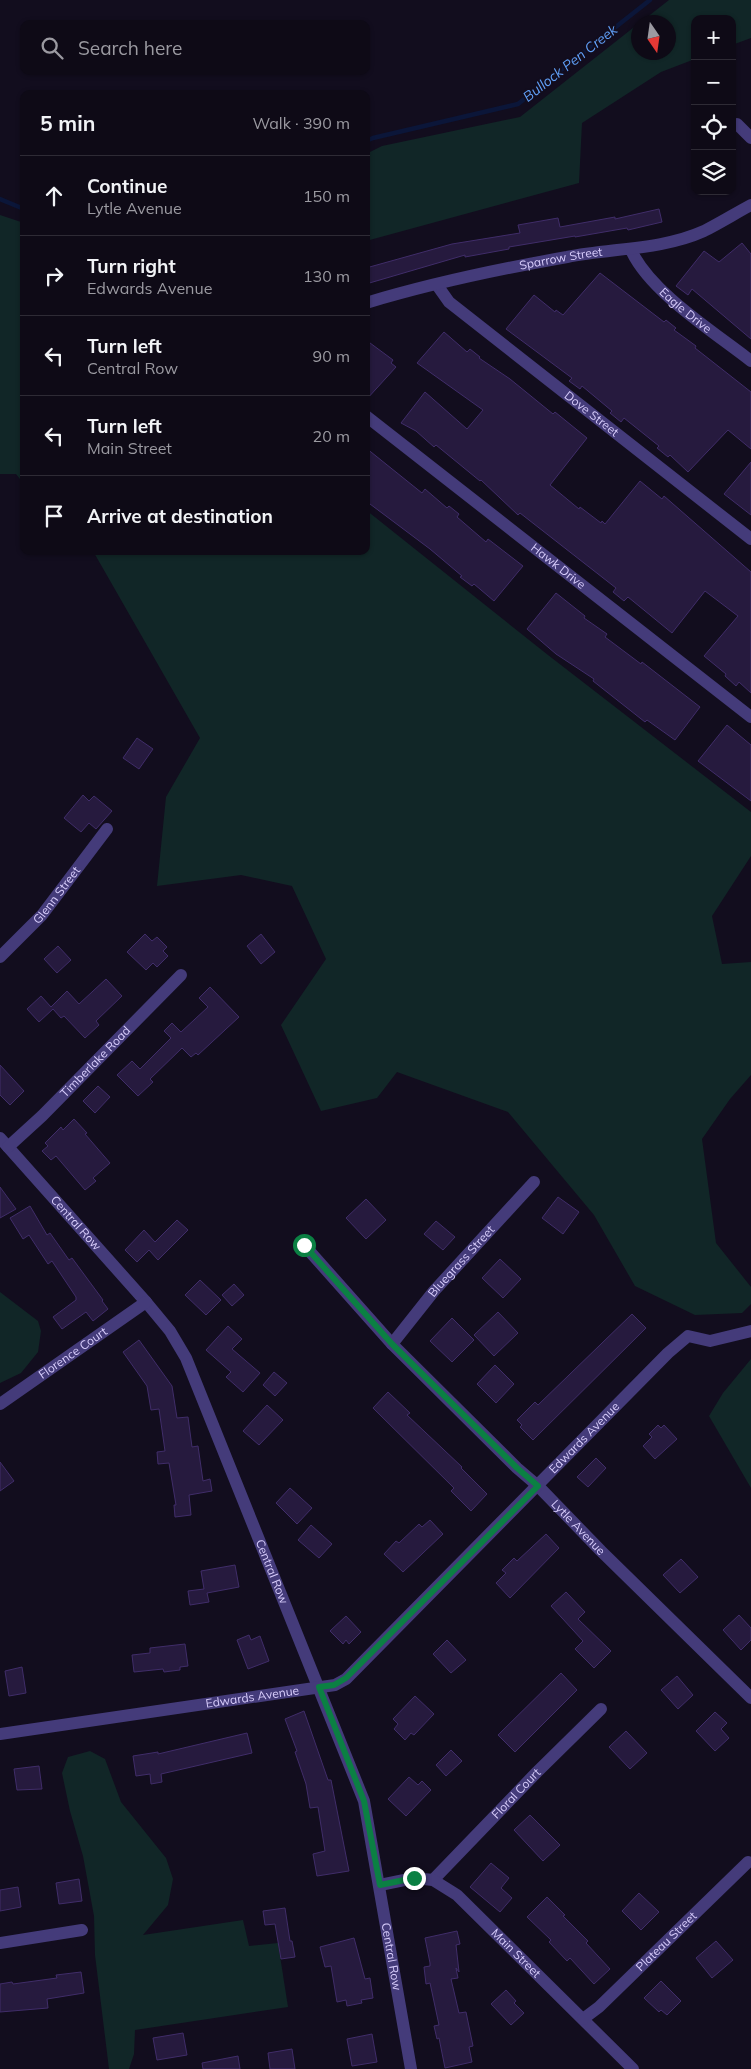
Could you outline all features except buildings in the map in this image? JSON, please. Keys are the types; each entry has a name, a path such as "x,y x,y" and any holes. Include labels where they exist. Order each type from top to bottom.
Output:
{"street":[{"path":"737,124 751,138"},
{"name":"Sparrow Street","path":"370,302 497,270 582,254 631,250 704,231 751,204"},
{"name":"Eagle Drive","path":"631,250 650,279 683,308 751,361"},
{"name":"Dove Street","path":"436,284 449,302 751,539"},
{"name":"Hawk Drive","path":"370,419 751,717"},
{"name":"Glenn Street","path":"0,957 42,915 107,830"},
{"name":"Timberlake Road","path":"4,1142 42,1116 181,975"},
{"name":"Central Row","path":"4,1142 146,1302 170,1331 186,1358 364,1801 411,2069"},
{"name":"Bluegrass Street","path":"392,1344 434,1292 534,1182"},
{"name":"Lytle Avenue","path":"304,1245 392,1344 751,1698"},
{"name":"Florence Court","path":"0,1404 146,1302"},
{"name":"Edwards Avenue","path":"0,1734 334,1685 346,1678 668,1353 688,1336 710,1341 751,1331"},
{"name":"Floral Court","path":"434,1880 537,1772 601,1709"},
{"name":"Plateau Street","path":"583,2019 598,2007 748,1862"},
{"path":"380,1885 414,1878 434,1880"},
{"name":"Main Street","path":"434,1880 457,1896 633,2069"},
{"path":"0,1943 82,1930"}],"green space":[{"path":"669,0 751,0 751,38 736,44 736,15 691,15 691,61 661,72 582,123 579,183 370,240 370,152 382,146 520,117 631,30 631,60 676,60 676,15 650,15"},
{"path":"0,215 20,222 20,479 16,474 0,474"},
{"path":"370,513 548,655 751,812 751,856 712,916 722,964 751,962 751,1075 730,1099 702,1139 716,1243 751,1287 751,1304 742,1313 695,1315 635,1286 594,1215 508,1112 397,1072 377,1098 321,1111 281,1025 326,959 292,886 241,875 157,886 166,797 200,738 95,555 370,555"},
{"path":"0,1292 38,1321 41,1331 38,1352 21,1373 0,1383"},
{"path":"751,1359 751,1488 709,1416 723,1393"},
{"path":"90,1751 105,1759 121,1802 166,1858 173,1879 168,1905 143,1935 243,1920 249,1946 278,1943 288,2007 135,2030 134,2054 129,2069 109,2069 95,1955 94,1916 83,1856 70,1811 62,1773 68,1757"}],"waterway":[{"name":"Bullock Pen Creek","path":"370,139 518,104 650,0"},
{"name":"Bullock Pen Creek","path":"0,199 20,207"}],"route":[{"path":"304,1245 392,1344 517,1468 538,1486 346,1678 334,1685 319,1687 364,1801 380,1885 414,1878"}]}
